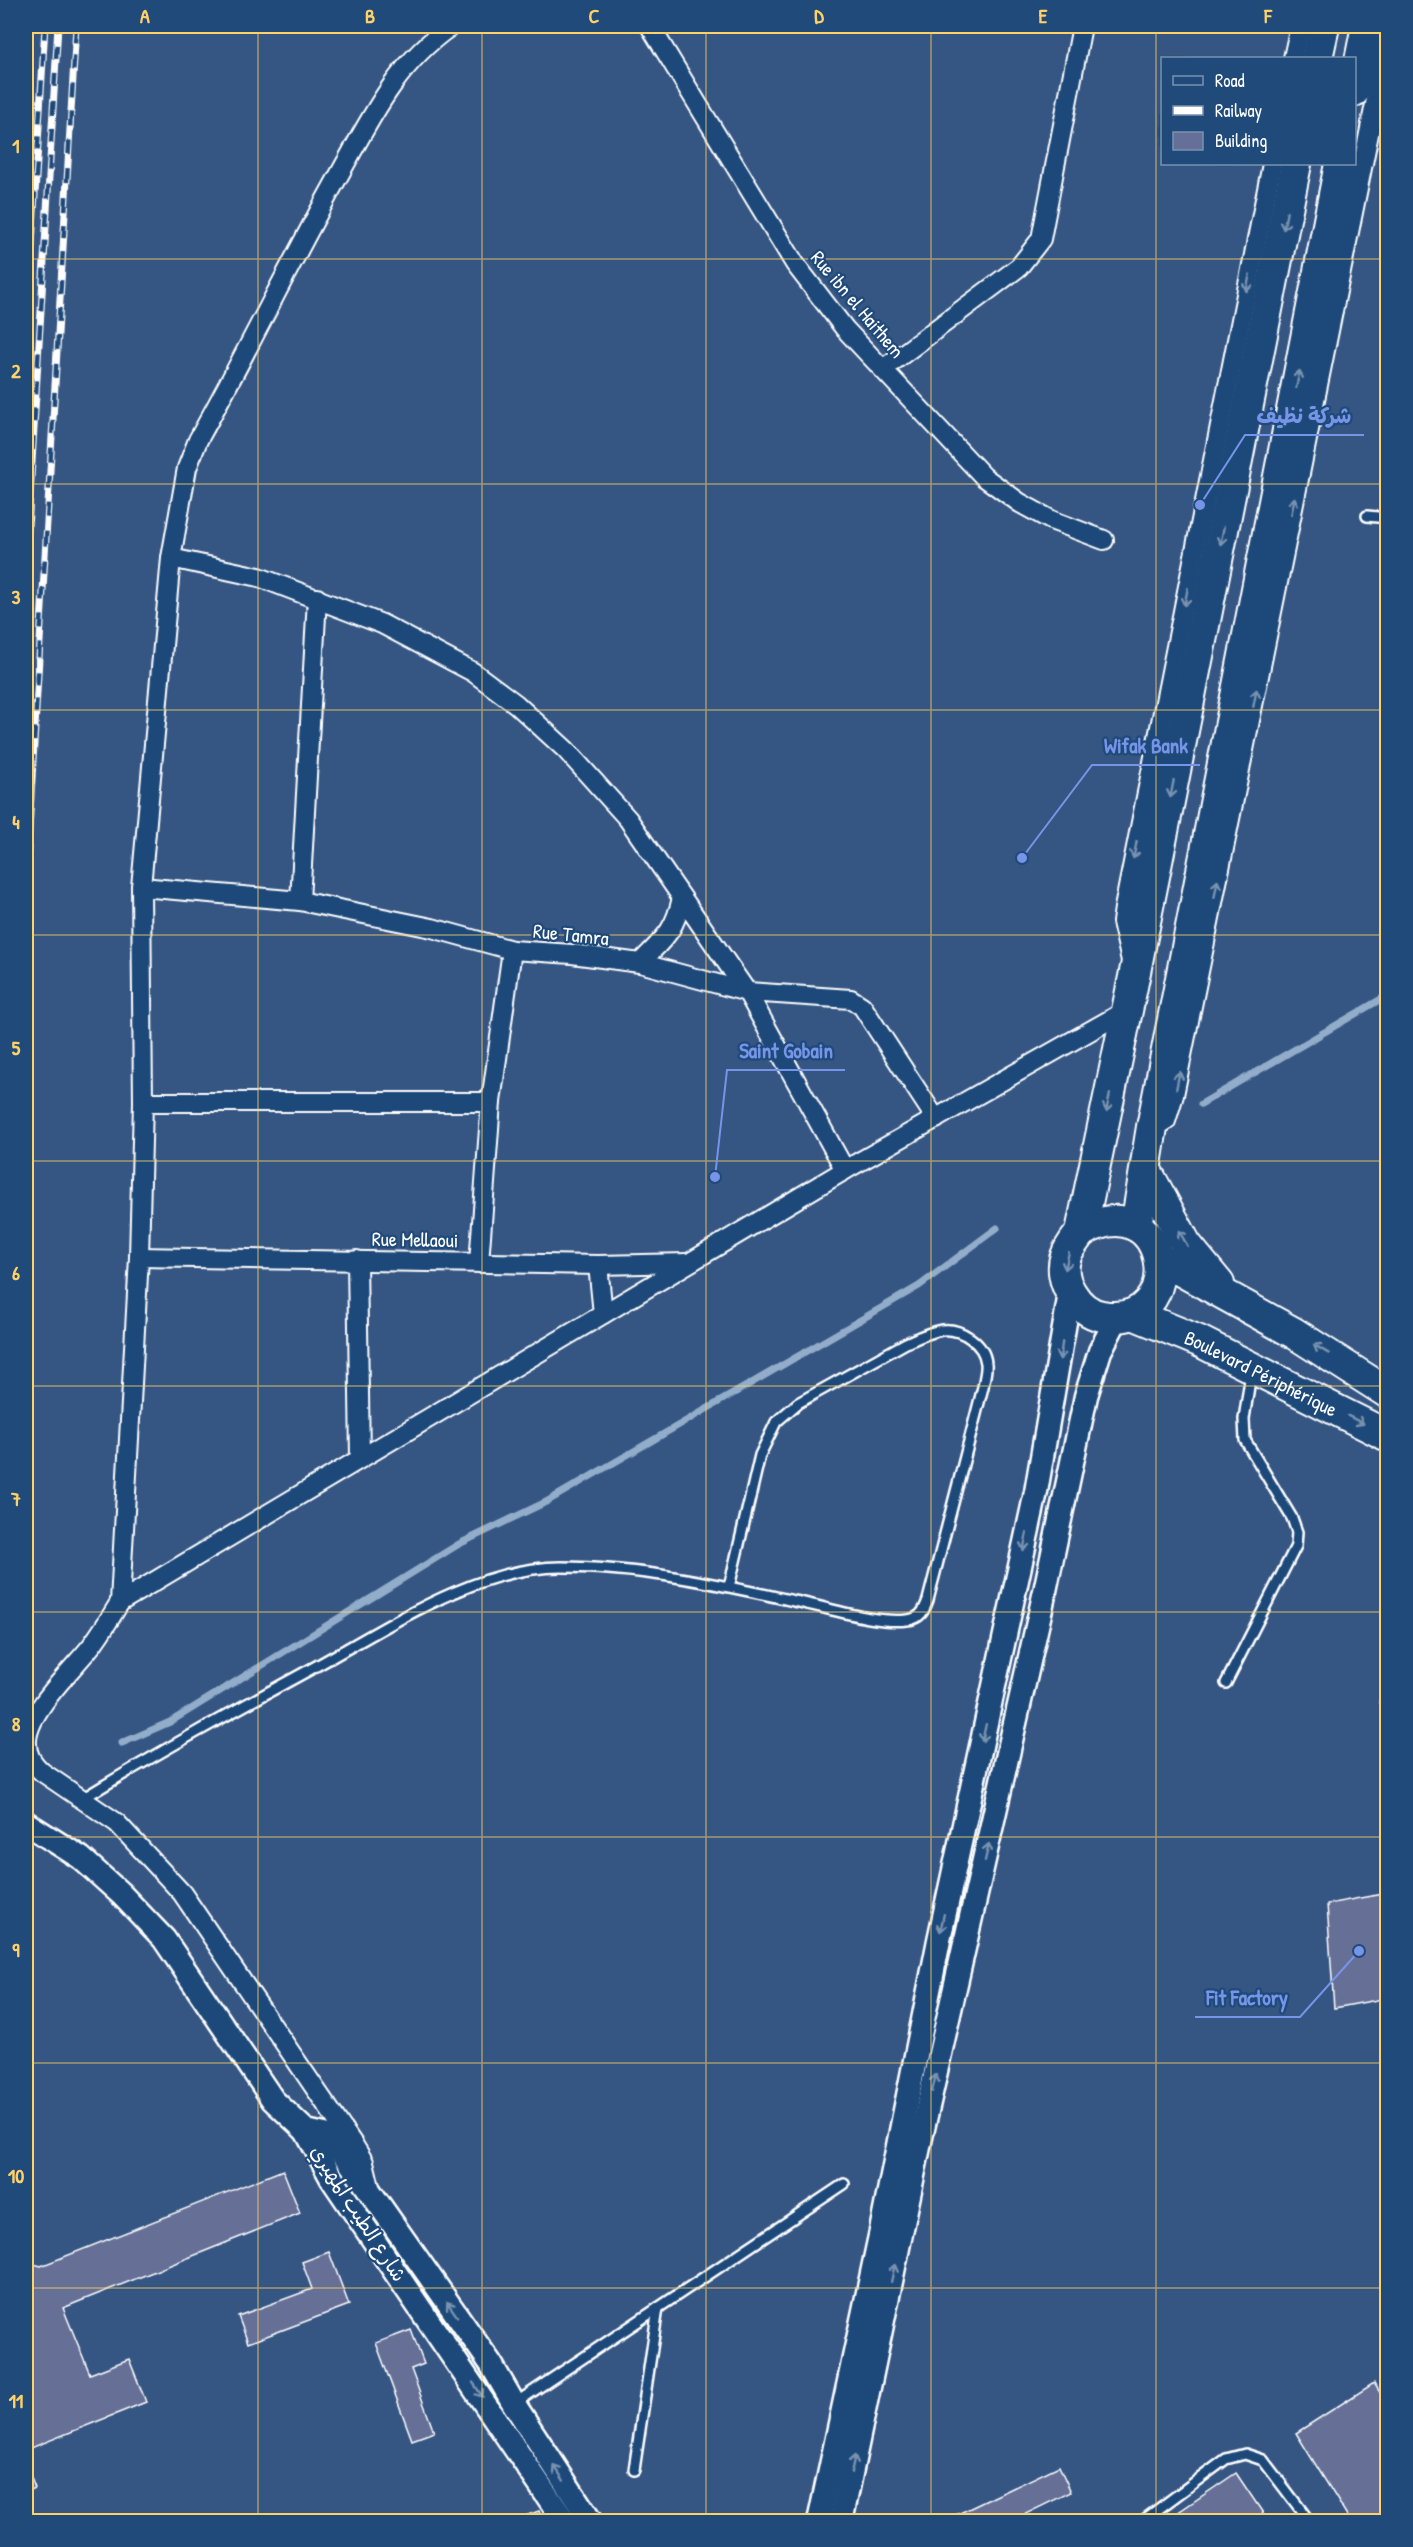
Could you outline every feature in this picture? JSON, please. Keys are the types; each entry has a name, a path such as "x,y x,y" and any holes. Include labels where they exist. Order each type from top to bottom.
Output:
{"highway":[{"path":"1317,57 1324,26"},
{"path":"1356,81 1367,26"},
{"path":"1081,1232 1098,1222 1117,1220 1136,1226 1147,1234 1156,1246 1161,1275 1156,1291 1146,1305 1125,1316 1098,1316 1082,1307 1070,1293 1064,1275 1066,1256 1081,1232 1296,165"},
{"path":"1136,1226 1152,1127 1340,165"},
{"path":"1146,1170 1186,1244 1233,1299"},
{"path":"1160,1259 1313,1345 1388,1393"},
{"name":"Boulevard Périphérique","path":"1125,1316 1199,1341 1388,1436"}],"street":[{"path":"120,1602 139,1257 143,1102 141,886 171,558 187,468 198,440 289,266 389,87 434,37 451,26"},
{"name":"Rue ibn el Haithem","path":"650,26 795,264 845,329 984,477 1020,503 1051,520 1104,540"},
{"path":"883,369 1019,267 1041,239 1082,26"},
{"path":"1293,57 1300,26"},
{"path":"1152,1127 1162,1125 1166,1121 1174,1095 1388,40"},
{"path":"1134,977 1122,922 1124,908 1272,165"},
{"path":"171,558 259,577 317,598 425,645 473,672 516,704 566,750 627,819 747,992 845,1170"},
{"path":"300,901 317,598"},
{"name":"Rue Tamra","path":"141,886 300,901 432,928 512,950 640,963 747,992 851,999 862,1006 936,1119"},
{"path":"640,963 667,936 676,921 682,898"},
{"path":"479,1263 491,1102 512,950"},
{"path":"371,2193 367,2171 353,2144 182,1893 117,1823 42,1773 32,1762 27,1750 27,1738 39,1712 92,1645 120,1602 845,1170 1127,1010"},
{"path":"143,1102 491,1102"},
{"name":"Rue Mellaoui","path":"139,1257 598,1265 689,1263"},
{"path":"357,1260 360,1458"},
{"path":"598,1265 603,1314"},
{"path":"819,2522 881,2231 939,1940 1036,1492 1070,1293"},
{"path":"841,2522 920,2142 1045,1591 1086,1396 1100,1351 1125,1316"},
{"path":"26,1823 81,1858 121,1894 164,1939 273,2100 306,2131"},
{"name":"شارع الطيب المهيري","path":"306,2131 329,2136 348,2160 491,2364 514,2404 591,2522"},
{"name":"شارع الطيب المهيري","path":"306,2131 332,2179 565,2522"}],"lane":[{"path":"1367,516 1388,518"},
{"path":"82,1798 153,1755 413,1613 489,1579 513,1572 560,1567 627,1571 729,1587 879,1619 908,1620 920,1616 928,1600 986,1371 983,1351 975,1341 954,1331 942,1330 927,1334 906,1343 784,1413 769,1431 760,1455 729,1587"},
{"path":"1226,1683 1296,1546 1297,1532 1292,1518 1245,1440 1244,1419 1252,1367"},
{"path":"514,2404 844,2184"},
{"path":"634,2470 658,2308"},
{"path":"1141,2522 1226,2459 1245,2454 1263,2460 1310,2522"}],"shaded area":[{"path":"26,26 1387,26 1387,2521 26,2522"}],"building":[{"path":"1388,1661 1388,1705 1379,1703"},
{"path":"1388,1893 1388,1998 1334,2008 1327,1904"},
{"path":"283,2170 300,2213 63,2308 90,2374 129,2359 146,2402 26,2450 26,2262 41,2266"},
{"path":"329,2252 349,2305 248,2343 238,2316 312,2289 302,2262"},
{"path":"411,2330 424,2364 411,2369 434,2432 412,2440 376,2343"},
{"path":"1374,2383 1388,2405 1388,2522 1351,2522 1296,2433"},
{"path":"26,2465 35,2488 26,2492"},
{"path":"1059,2466 1071,2492 1009,2522 941,2522"},
{"path":"1236,2473 1269,2522 1182,2522 1177,2513"},
{"path":"539,2511 543,2522 515,2522 514,2520"}],"waterway":[{"path":"1201,1104 1388,995"},
{"path":"122,1743 170,1722 459,1544 546,1502 919,1286 997,1228"}],"railway":[{"path":"26,346 45,26"},
{"path":"26,562 58,26"},
{"path":"26,881 76,26"}],"place":[{"name":"شركة نظيف","path":"1200,505"},
{"name":"Wifak Bank","path":"1022,858"},
{"name":"Saint Gobain","path":"715,1177"},
{"name":"Fit Factory","path":"1359,1951"}]}
